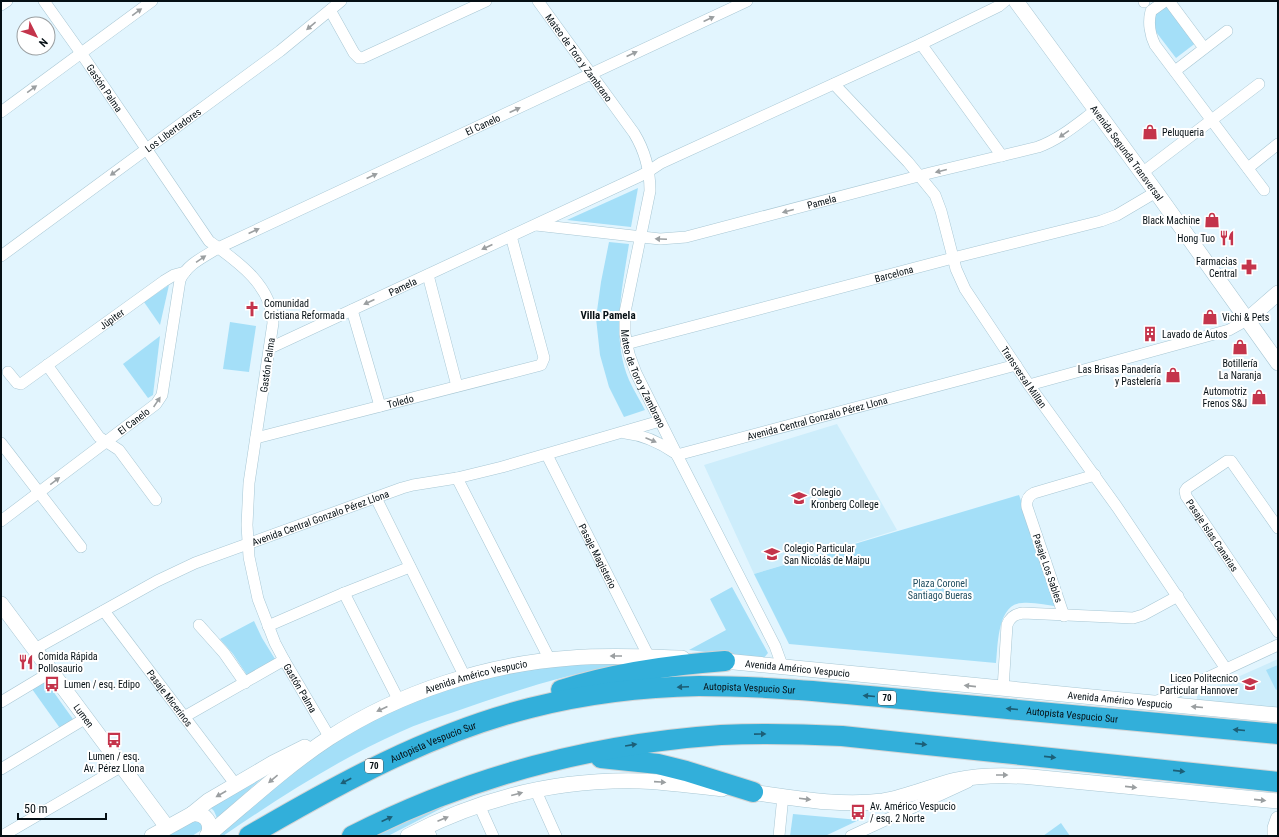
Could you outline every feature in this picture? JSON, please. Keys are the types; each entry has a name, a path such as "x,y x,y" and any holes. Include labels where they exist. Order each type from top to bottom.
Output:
{"highway":[{"path":"498,717 561,690 607,677 653,668 725,661"},
{"name":"Autopista Vespucio Sur","path":"249,836 302,804 373,767 423,744 498,717 562,701 623,691 675,687 733,687 857,695 1278,734"},
{"path":"352,836 403,812 451,792 504,774 565,758 635,744 682,738 738,734 802,734 874,739 1278,782"},
{"path":"565,758 605,758 658,764 752,792"}],"main road":[{"name":"Avenida Segunda Transversal","path":"1016,1 1156,192 1278,364"},
{"path":"1247,320 1278,293"},
{"name":"Lumen","path":"3,609 35,649 167,827"},
{"name":"Avenida Américo Vespucio","path":"208,836 273,779 296,761 330,738 364,718 400,701 465,677 507,667 550,660 591,657 649,657 725,661 783,668 1278,715"},
{"name":"Avenida Américo Vespucio","path":"152,836 192,814 208,801 287,755 330,738"},
{"path":"408,836 429,831 452,815 479,805 535,789 586,782 639,781 679,784 846,802 882,801 913,794 956,780 998,775 1032,777 1278,802"},
{"name":"Avenida Américo Vespucio","path":"192,814 200,814 207,819 210,827 208,836"},
{"path":"1275,836 1275,828 1278,819"}],"street":[{"path":"1,5 7,1"},
{"name":"Gastón Palma","path":"44,1 209,241 242,266 266,295 270,303 273,316 270,348 249,483 247,515 248,543 254,585 268,626 284,660 330,738"},
{"path":"1,112 152,1"},
{"name":"Los Libertadores","path":"1,256 285,48 341,1"},
{"path":"330,10 354,53 359,58 362,58 486,1"},
{"name":"Mateo de Toro y Zambrano","path":"538,1 639,141 647,159 650,191 626,301 624,323 626,344 636,373 775,646 783,668"},
{"name":"El Canelo","path":"218,248 747,1"},
{"name":"Pamela","path":"270,348 649,172 661,163 921,44 999,6 1005,1"},
{"path":"1165,1 1151,11 1151,38 1264,190"},
{"path":"1169,1 1204,48"},
{"path":"1175,71 1227,31"},
{"path":"921,44 1002,156"},
{"name":"Transversal Millan","path":"834,84 920,176 935,195 960,280 965,289 1029,385 1095,475 1226,669"},
{"path":"1142,173 1259,84"},
{"name":"Pamela","path":"536,225 641,237 668,239 686,237 1038,147 1051,142 1064,134 1096,110"},
{"path":"1248,168 1278,144"},
{"name":"Barcelona","path":"626,344 953,258 1101,221 1117,215 1156,192"},
{"name":"Toledo","path":"256,438 539,366 543,363 544,358 511,236"},
{"name":"Júpiter","path":"8,372 17,383 21,384 164,281 174,275 185,272 218,248"},
{"name":"El Canelo","path":"1,521 152,409 160,400 180,280 185,272"},
{"path":"428,275 457,386"},
{"path":"352,310 380,406"},
{"path":"1029,385 1229,330 1247,320"},
{"path":"48,364 100,437 119,450 156,500"},
{"name":"Avenida Central Gonzalo Pérez Llona","path":"623,432 637,434 651,439 665,446 677,455 1016,365"},
{"name":"Avenida Central Gonzalo Pérez Llona","path":"35,649 171,574 195,563 248,543 413,485 457,478 547,455 660,421"},
{"path":"1,443 81,547"},
{"name":"Pasaje Magisterio","path":"547,455 649,657"},
{"name":"Pasaje Islas Canarias","path":"1278,528 1231,461 1227,461 1187,488 1185,492 1186,496 1278,632"},
{"name":"Pasaje Los Sables","path":"1095,475 1034,493 1030,495 1027,500 1027,507 1064,616 1133,618 1144,616 1178,596"},
{"path":"457,478 550,660"},
{"path":"376,498 465,677"},
{"path":"268,626 344,593 410,567"},
{"path":"344,593 400,701"},
{"name":"Pasaje Micerinos","path":"104,611 236,785"},
{"path":"1003,689 1006,629 1009,620 1019,613 1064,616"},
{"path":"198,625 224,654 245,682"},
{"path":"1153,703 1278,645"},
{"path":"184,717 284,660"},
{"path":"1,702 52,672"},
{"path":"1,769 86,718"},
{"path":"2,836 122,766"},
{"path":"851,836 981,776"},
{"path":"535,789 556,836"},
{"path":"779,836 783,796"},
{"path":"479,805 493,836"}],"shaded area":[{"name":"Colegio Kronberg College","path":"837,424 897,530 754,574 704,465"},
{"name":"Liceo Politecnico Particular Hannover","path":"1278,659 1278,709 1197,700 1197,695"}],"green space":[{"path":"1166,3 1197,42 1176,58 1153,28 1154,12"},
{"path":"638,188 631,227 567,220"},
{"path":"609,242 629,244 621,295 619,330 620,347 629,380 645,410 624,417 609,387 600,355 596,318"},
{"path":"169,285 160,325 144,302"},
{"path":"230,322 256,326 249,372 223,369"},
{"path":"160,336 153,395 148,398 123,364"},
{"name":"Plaza Coronel Santiago Bueras","path":"1019,495 1059,607 1036,603 1022,603 1014,605 1008,610 1000,627 996,663 789,644 754,574"},
{"path":"732,587 768,653 763,659 689,650 726,630 710,599"},
{"path":"254,621 262,638 275,659 247,675 233,654 220,639"},
{"path":"571,660 632,663 542,683 413,726 331,767 223,836 215,836 265,792 298,766 333,742 370,720 407,702 462,684"},
{"path":"1278,665 1278,689 1276,690 1266,670"},
{"path":"45,680 75,722 62,731 32,689"},
{"path":"269,772 217,818 214,811 210,807"},
{"path":"442,803 444,807 388,836 366,836"},
{"path":"793,814 859,820 825,836 790,836"},
{"path":"198,819 202,822 203,829 192,836 168,836"},
{"path":"1061,823 1070,836 1043,836"}],"place":[{"name":"Peluqueria","path":"1150,132"},
{"name":"Black Machine","path":"1212,220"},
{"name":"Hong Tuo","path":"1227,238"},
{"name":"Farmacias Central","path":"1249,267"},
{"name":"Comunidad Cristiana Reformada","path":"252,309"},
{"name":"Vichi & Pets","path":"1210,317"},
{"name":"Lavado de Autos","path":"1150,334"},
{"name":"Botillería La Naranja","path":"1240,347"},
{"name":"Las Brisas Panadería y Pastelería","path":"1173,375"},
{"name":"Automotriz Frenos S&J","path":"1259,397"},
{"name":"Colegio Kronberg College","path":"799,498"},
{"name":"Colegio Particular San Nicolás de Maipu","path":"772,554"},
{"name":"Comida Rápida Pollosaurio","path":"26,662"},
{"name":"Lumen / esq. Edipo","path":"52,684"},
{"name":"Liceo Politecnico Particular Hannover","path":"1250,684"},
{"name":"Lumen / esq. Av. Pérez Llona","path":"114,740"},
{"name":"Av. Américo Vespucio / esq. 2 Norte","path":"858,812"}],"district":[{"name":"Villa Pamela","path":"608,315"}]}
